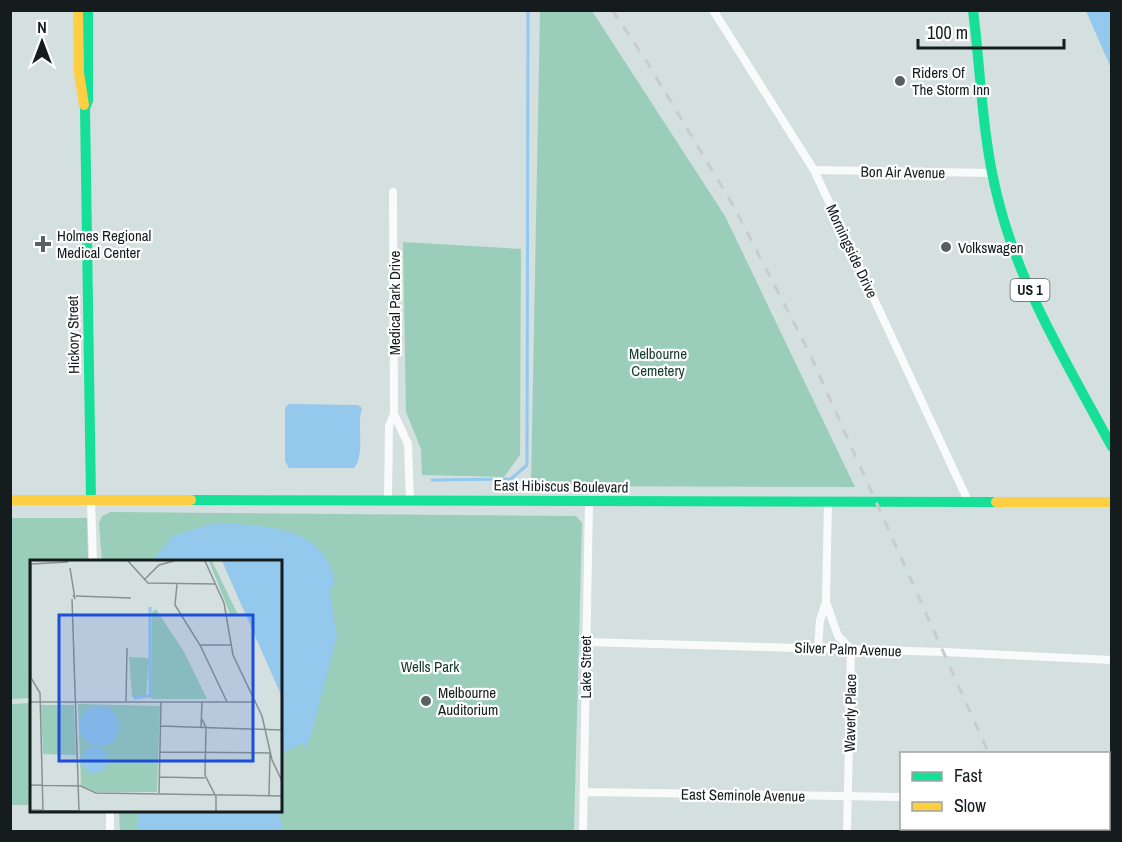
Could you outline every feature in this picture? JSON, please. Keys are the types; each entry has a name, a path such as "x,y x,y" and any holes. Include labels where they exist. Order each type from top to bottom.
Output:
{"street":[{"name":"Hickory Street","path":"78,10 80,86 85,108 93,560"},
{"name":"Hickory Street","path":"85,108 88,101 88,10"},
{"name":"Morningside Drive","path":"713,10 814,170 969,503"},
{"name":"US 1","path":"973,10 992,173 1007,230 1027,282 1112,447"},
{"name":"Bon Air Avenue","path":"814,170 992,173"},
{"name":"Medical Park Drive","path":"388,499 389,426 394,414 393,192"},
{"name":"Medical Park Drive","path":"394,414 408,444 410,500"},
{"name":"East Hibiscus Boulevard","path":"10,500 1112,502"},
{"name":"Lake Street","path":"583,831 589,502"},
{"path":"818,648 820,620 826,602 828,502"},
{"path":"826,602 838,636 851,649"},
{"name":"Silver Palm Avenue","path":"585,642 851,649 1112,660"},
{"name":"Waverly Place","path":"847,831 851,649"},
{"name":"East Seminole Avenue","path":"585,792 900,797"},
{"path":"110,812 111,831"}],"green space":[{"name":"Melbourne Cemetery","path":"540,11 592,11 725,216 855,487 531,486"},
{"path":"403,242 521,249 520,455 504,477 422,475 421,449 406,412"},
{"name":"Wells Park","path":"111,512 576,516 582,523 574,831 120,831 119,812 282,812 282,560 102,560 99,523 102,516"},
{"path":"11,518 87,518 88,560 30,560 30,698 11,699"},
{"path":"30,703 30,805 11,805 11,704"}],"water":[{"path":"1086,11 1111,11 1111,68"},
{"path":"289,404 358,405 362,408 359,455 354,468 289,468 285,461 285,408"},
{"path":"214,523 272,528 306,539 319,550 329,564 335,584 330,589 330,595 337,636 308,746 301,744 282,754 282,560 153,560 173,536"},
{"path":"137,812 278,812 283,831 137,831"}],"waterway":[{"path":"432,480 511,479 527,465 528,10"}],"railway":[{"path":"612,10 647,62 733,205 808,350 988,752"}],"traffic: fast":[{"path":"88,10 88,101 85,108 91,500"},
{"path":"973,10 988,153 1007,232 1047,326 1112,447"},
{"path":"191,500 996,502"}],"traffic: slow":[{"path":"78,10 79,73 84,105"},
{"path":"10,500 191,500"},
{"path":"996,502 1112,502"}],"place":[{"name":"Riders Of The Storm Inn","path":"900,81"},
{"name":"Holmes Regional Medical Center","path":"43,244"},
{"name":"Volkswagen","path":"946,247"},
{"name":"Melbourne Auditorium","path":"426,701"}]}
